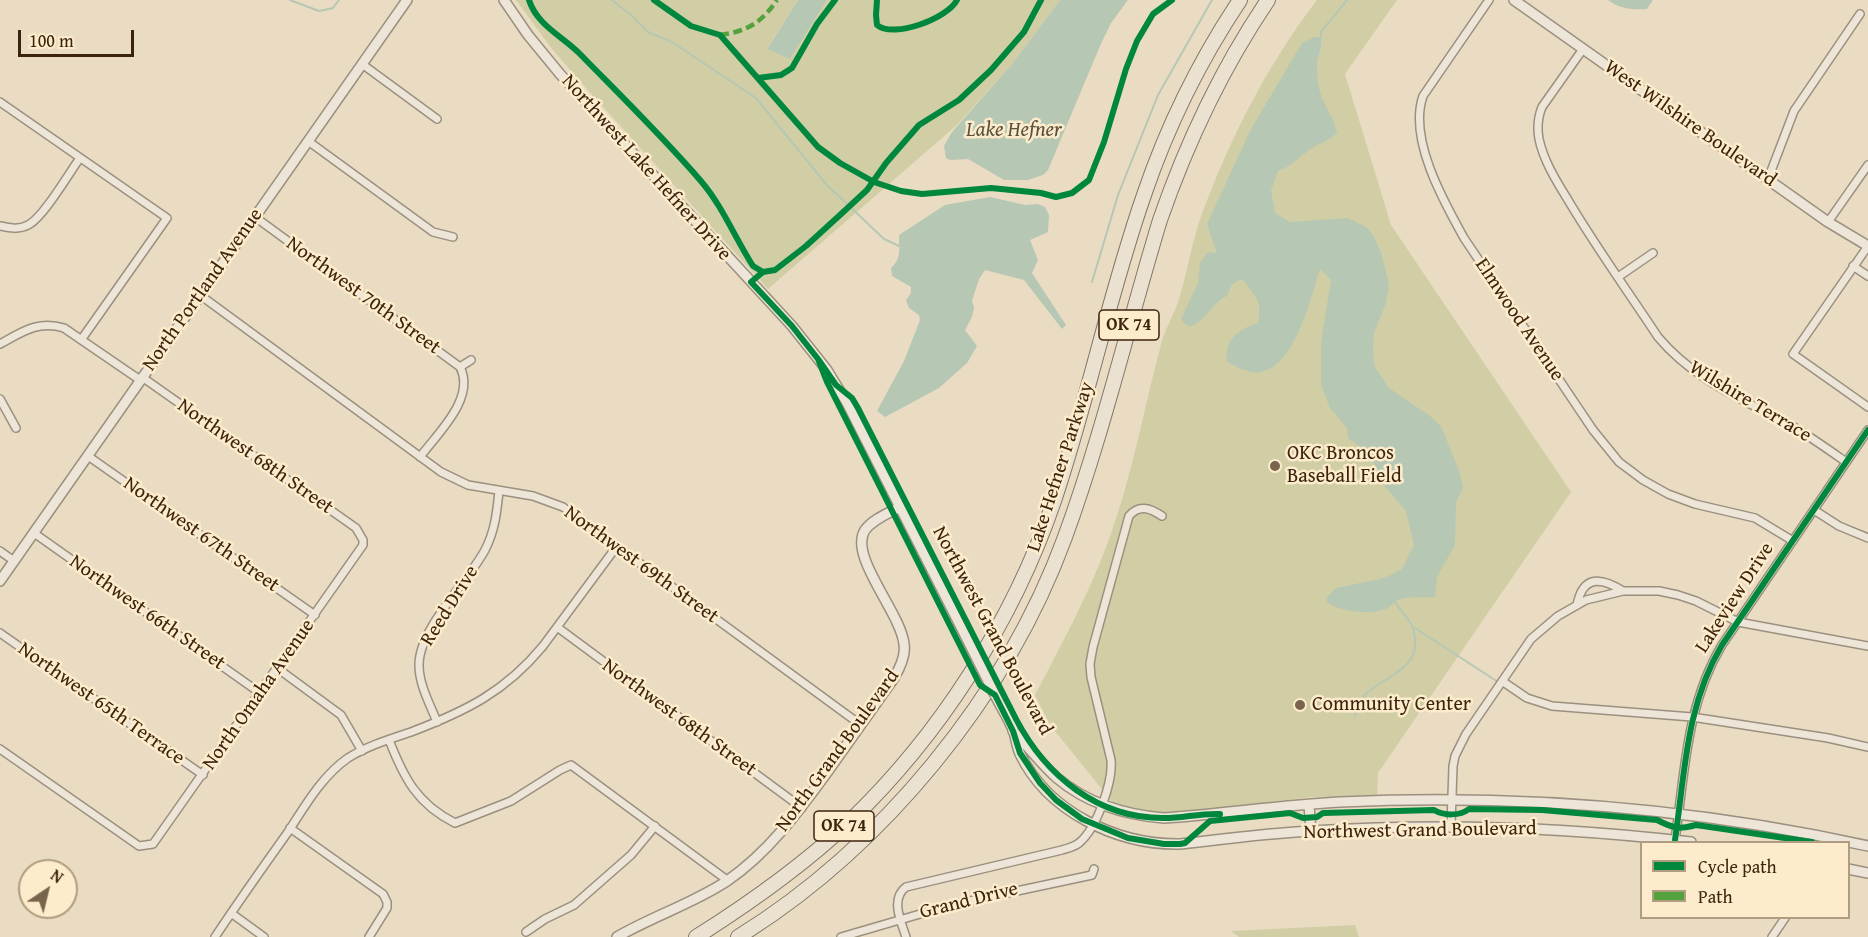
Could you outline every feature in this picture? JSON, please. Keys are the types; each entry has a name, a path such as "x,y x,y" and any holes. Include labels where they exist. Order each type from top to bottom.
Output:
{"highway":[{"name":"Lake Hefner Parkway","path":"696,937 794,870 848,823 893,776 931,731 1003,618 1031,560 1054,501 1127,247 1155,165 1167,134 1199,69 1240,0"},
{"name":"Lake Hefner Parkway","path":"738,937 812,885 860,843 909,793 951,741 1014,646 1043,589 1065,538 1086,476 1147,261 1174,180 1220,80 1268,0"}],"street":[{"name":"North Portland Avenue","path":"0,581 407,0"},
{"name":"Northwest Lake Hefner Drive","path":"504,0 560,74 792,326 818,358 847,403 900,507"},
{"name":"Elmwood Avenue","path":"1489,0 1423,96 1419,112 1425,151 1443,199 1464,238 1593,430 1619,462 1642,480 1668,494 1695,504 1755,518 1793,541"},
{"name":"West Wilshire Boulevard","path":"1514,0 1828,222 1868,246"},
{"path":"1768,179 1794,111 1860,14"},
{"name":"Wilshire Terrace","path":"1583,49 1542,107 1539,116 1539,138 1558,182 1618,277 1658,337 1686,365 1717,386 1795,428 1846,462"},
{"path":"362,64 437,119"},
{"path":"0,102 167,218 81,340"},
{"path":"308,141 433,231 453,237"},
{"path":"0,226 16,228 25,226 36,219 80,158"},
{"path":"1828,222 1868,165"},
{"name":"Northwest 70th Street","path":"255,217 460,367 471,360"},
{"path":"1866,402 1793,354 1868,246"},
{"path":"1618,277 1653,253"},
{"path":"1853,266 1868,276"},
{"name":"Northwest 69th Street","path":"200,295 441,472 462,482 533,496 563,507 861,725"},
{"name":"Northwest 68th Street","path":"0,344 27,328 45,324 64,328 356,528 363,540"},
{"path":"420,457 462,399 465,380 460,367"},
{"path":"0,399 16,428"},
{"name":"Lakeview Drive","path":"1675,840 1692,717 1703,680 1719,650 1868,430"},
{"name":"Northwest 67th Street","path":"88,456 315,615"},
{"name":"Reed Drive","path":"437,722 419,674 421,650 430,629 489,543 499,491"},
{"name":"Northwest Grand Boulevard","path":"900,507 1011,727 1020,753 1040,783 1069,811 1093,824 1128,838 1164,844 1311,831 1451,826 1548,829 1680,841"},
{"name":"North Grand Boulevard","path":"617,937 701,896 727,880 757,856 802,808 898,671 904,649 901,630 865,558 861,540 870,524 900,507"},
{"path":"906,937 897,898 906,886 1072,847 1082,840 1093,824 1112,773 1091,677 1090,656 1129,516 1135,510 1142,508 1151,509 1162,516"},
{"path":"1814,510 1839,526 1868,538"},
{"name":"Northwest 66th Street","path":"33,533 260,693"},
{"name":"North Omaha Avenue","path":"0,749 139,846 148,846 157,840 360,550 363,540"},
{"path":"215,937 315,792 336,768 362,751 477,704 508,682 530,662 617,546"},
{"path":"0,551 14,561"},
{"path":"1577,605 1582,590 1598,580 1611,583 1623,591"},
{"path":"1451,826 1455,756 1466,734 1538,632 1558,616 1597,596 1644,590 1678,595 1738,622 1868,646"},
{"name":"Northwest 68th Street","path":"557,627 802,808"},
{"name":"Northwest 65th Terrace","path":"0,633 202,775"},
{"path":"277,668 341,715 362,751"},
{"path":"1502,681 1527,698 1552,706 1692,717 1828,738 1868,747"},
{"name":"Northwest Grand Boulevard","path":"1011,727 1056,778 1073,790 1101,805 1137,815 1164,818 1309,805 1451,800 1552,803 1678,814 1832,840"},
{"path":"389,740 399,767 414,791 443,817 455,823 512,801 571,765 727,880"},
{"path":"1309,805 1311,831"},
{"path":"526,932 574,905 631,855 655,826"},
{"path":"290,828 383,894 387,908 369,937"},
{"name":"Northwest Grand Boulevard","path":"1850,843 1868,846"},
{"name":"Grand Drive","path":"841,937 901,918 1004,892 1092,875 1094,869"},
{"path":"1850,869 1868,873"},
{"path":"231,914 264,937"},
{"path":"1772,937 1784,919"}],"shaded area":[{"path":"516,0 798,0 767,48 790,59 827,0 1060,0 1012,64 957,125 768,289 585,87 552,49"},
{"path":"1317,0 1397,0 1345,74 1391,225 1571,492 1378,773 1377,798 1313,797 1181,812 1134,809 1114,804 1050,725 1035,695 1086,595 1111,533 1128,479 1162,341 1177,304 1199,222 1214,183 1252,101 1282,49"},
{"path":"1355,925 1359,937 1239,937 1231,931"}],"water":[{"path":"798,0 827,0 790,59 767,49"},
{"name":"Lake Hefner","path":"1060,0 1128,0 1111,23 1100,46 1048,170 1043,175 1028,180 1004,180 968,159 950,160 946,158 944,146 952,132 1012,64"},
{"path":"1608,0 1653,0 1647,9 1636,9 1622,7"},
{"path":"1314,37 1321,37 1317,77 1322,98 1337,133 1278,171 1271,191 1275,213 1290,222 1348,218 1366,227 1373,235 1382,255 1389,285 1386,303 1374,333 1375,367 1389,388 1441,426 1463,487 1456,503 1455,545 1437,577 1435,597 1402,599 1386,609 1372,612 1355,612 1339,608 1327,602 1326,598 1336,588 1384,578 1402,569 1414,545 1406,511 1383,484 1370,454 1348,438 1347,428 1330,408 1321,385 1321,342 1331,280 1320,269 1298,333 1279,362 1267,370 1253,372 1227,362 1230,342 1239,332 1258,323 1259,304 1242,279 1232,284 1227,296 1194,325 1188,327 1181,319 1198,283 1200,263 1208,252 1217,253 1207,224 1251,129 1302,43"},
{"path":"990,197 1045,207 1049,215 1048,232 1030,240 1038,260 1032,273 1066,325 1062,329 1024,280 985,270 979,279 972,301 974,307 972,317 965,330 977,346 967,363 939,388 885,417 877,411 904,361 920,320 919,315 909,308 906,300 911,293 911,287 892,276 891,268 897,261 899,253 899,235 945,205"}],"waterway":[{"path":"290,0 319,11 333,8 339,0"},
{"path":"612,0 648,32 672,42 756,98 826,184 884,239 899,246"},
{"path":"1092,282 1118,195 1158,95 1212,0"},
{"path":"1321,37 1321,32 1347,0"},
{"path":"1355,716 1358,704 1366,694 1399,671 1408,663 1414,652 1413,627 1395,602"},
{"path":"1415,628 1498,682"}],"marked path":[{"path":"720,35 753,25 777,0"}],"cycle path":[{"path":"529,0 544,23 579,53 656,131 700,180 722,211 753,266 763,272 775,270 806,246 867,190 886,163 919,125 959,100 991,70 1024,32 1041,0"},
{"path":"654,0 691,26 720,35 818,147 840,163 874,182 901,191 922,194 991,188 1041,193 1056,197 1072,193 1089,180 1137,41 1153,14 1172,0"},
{"path":"758,78 781,75 792,68 817,24 835,0"},
{"path":"877,0 877,25 895,30 932,20 952,7 957,0"},
{"path":"763,272 751,282 792,326 836,385 852,398 1016,719 1028,740 1043,759 1077,790 1096,802 1118,811 1165,818 1220,814"},
{"path":"818,359 827,382 980,685 995,695 1013,731 1020,753 1040,783 1056,800 1082,819 1128,838 1164,844 1180,844 1185,843 1210,821 1290,813 1303,818 1317,817 1323,813 1434,810 1452,814 1469,809 1542,810 1657,820 1676,827 1696,825 1805,841"},
{"path":"1675,840 1694,715 1710,668 1722,645 1868,430"}],"place":[{"name":"OKC Broncos Baseball Field","path":"1275,466"},
{"name":"Community Center","path":"1300,705"}]}
